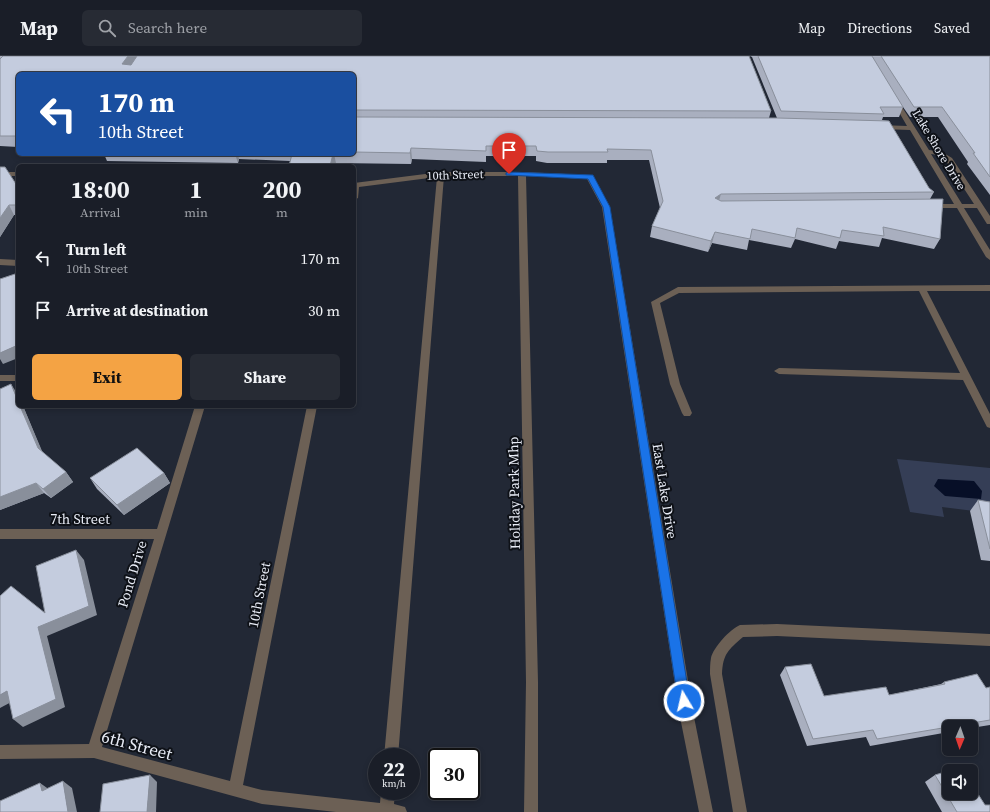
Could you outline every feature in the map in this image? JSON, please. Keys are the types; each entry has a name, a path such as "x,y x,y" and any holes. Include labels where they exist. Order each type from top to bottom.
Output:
{"street":[{"name":"Lake Shore Drive","path":"892,95 990,257"},
{"path":"874,127 912,128"},
{"path":"926,152 940,153 949,160 990,222"},
{"path":"0,174 16,174"},
{"path":"392,748 441,174"},
{"name":"10th Street","path":"356,186 441,174 522,174 590,177"},
{"name":"Holiday Park Mhp","path":"522,174 532,682 531,812"},
{"name":"East Lake Drive","path":"590,177 606,207 687,717 706,812"},
{"path":"920,206 979,206"},
{"path":"0,262 16,263"},
{"path":"687,413 675,384 656,302 678,290 990,288"},
{"path":"922,289 990,424"},
{"path":"779,372 966,377"},
{"path":"0,378 16,378"},
{"name":"Pond Drive","path":"94,751 199,408"},
{"name":"10th Street","path":"235,790 312,408"},
{"name":"7th Street","path":"0,534 160,534"},
{"path":"740,812 716,674 718,658 728,642 740,632 777,630 990,640"},
{"name":"6th Street","path":"0,752 94,751 262,797 400,812"},
{"path":"386,811 387,800"}],"shaded area":[{"path":"897,459 990,468 990,513 942,507 944,517 910,512"},
{"path":"938,479 974,481 982,491 981,499 945,496 934,486"}],"building":[{"path":"3,56 128,56 122,64 131,65 137,56 749,56 771,111 356,110 356,72 16,72 16,136 0,136 0,59"},
{"path":"758,56 872,56 903,107 880,107 884,114 781,111"},
{"path":"881,56 990,56 990,177 973,153 975,153 942,107 914,107"},
{"path":"356,117 777,118 889,121 929,188 934,192 721,194 715,198 721,201 943,199 940,239 883,227 884,236 842,230 840,238 797,228 795,238 752,229 750,239 715,232 711,241 652,226 663,201 651,150 607,149 608,152 548,152 537,151 536,146 486,146 486,151 411,148 410,153 356,152"},
{"path":"292,156 332,156 330,164 290,164"},
{"path":"0,167 5,167 16,184 16,205 9,205 0,218"},
{"path":"16,274 16,346 0,353 0,279"},
{"path":"11,384 16,396 16,408 21,408 38,448 66,472 43,489 36,483 0,497 0,389"},
{"path":"137,448 164,473 117,505 90,478"},
{"path":"978,500 990,502 990,549"},
{"path":"76,550 89,606 38,627 56,699 13,719 7,691 0,695 0,596 11,586 45,613 36,566"},
{"path":"811,664 824,696 886,687 889,695 945,684 944,682 977,674 986,688 990,687 990,720 978,722 978,720 942,720 942,728 877,739 873,730 813,739 785,667"},
{"path":"942,773 942,787 935,775"},
{"path":"150,775 147,812 100,812 103,784"},
{"path":"63,781 68,812 0,812 0,801 40,783 42,791"},
{"path":"978,794 985,805 990,805 990,812 957,812 950,800 978,800"}],"route":[{"path":"509,174 590,177 606,207 684,701"}]}
